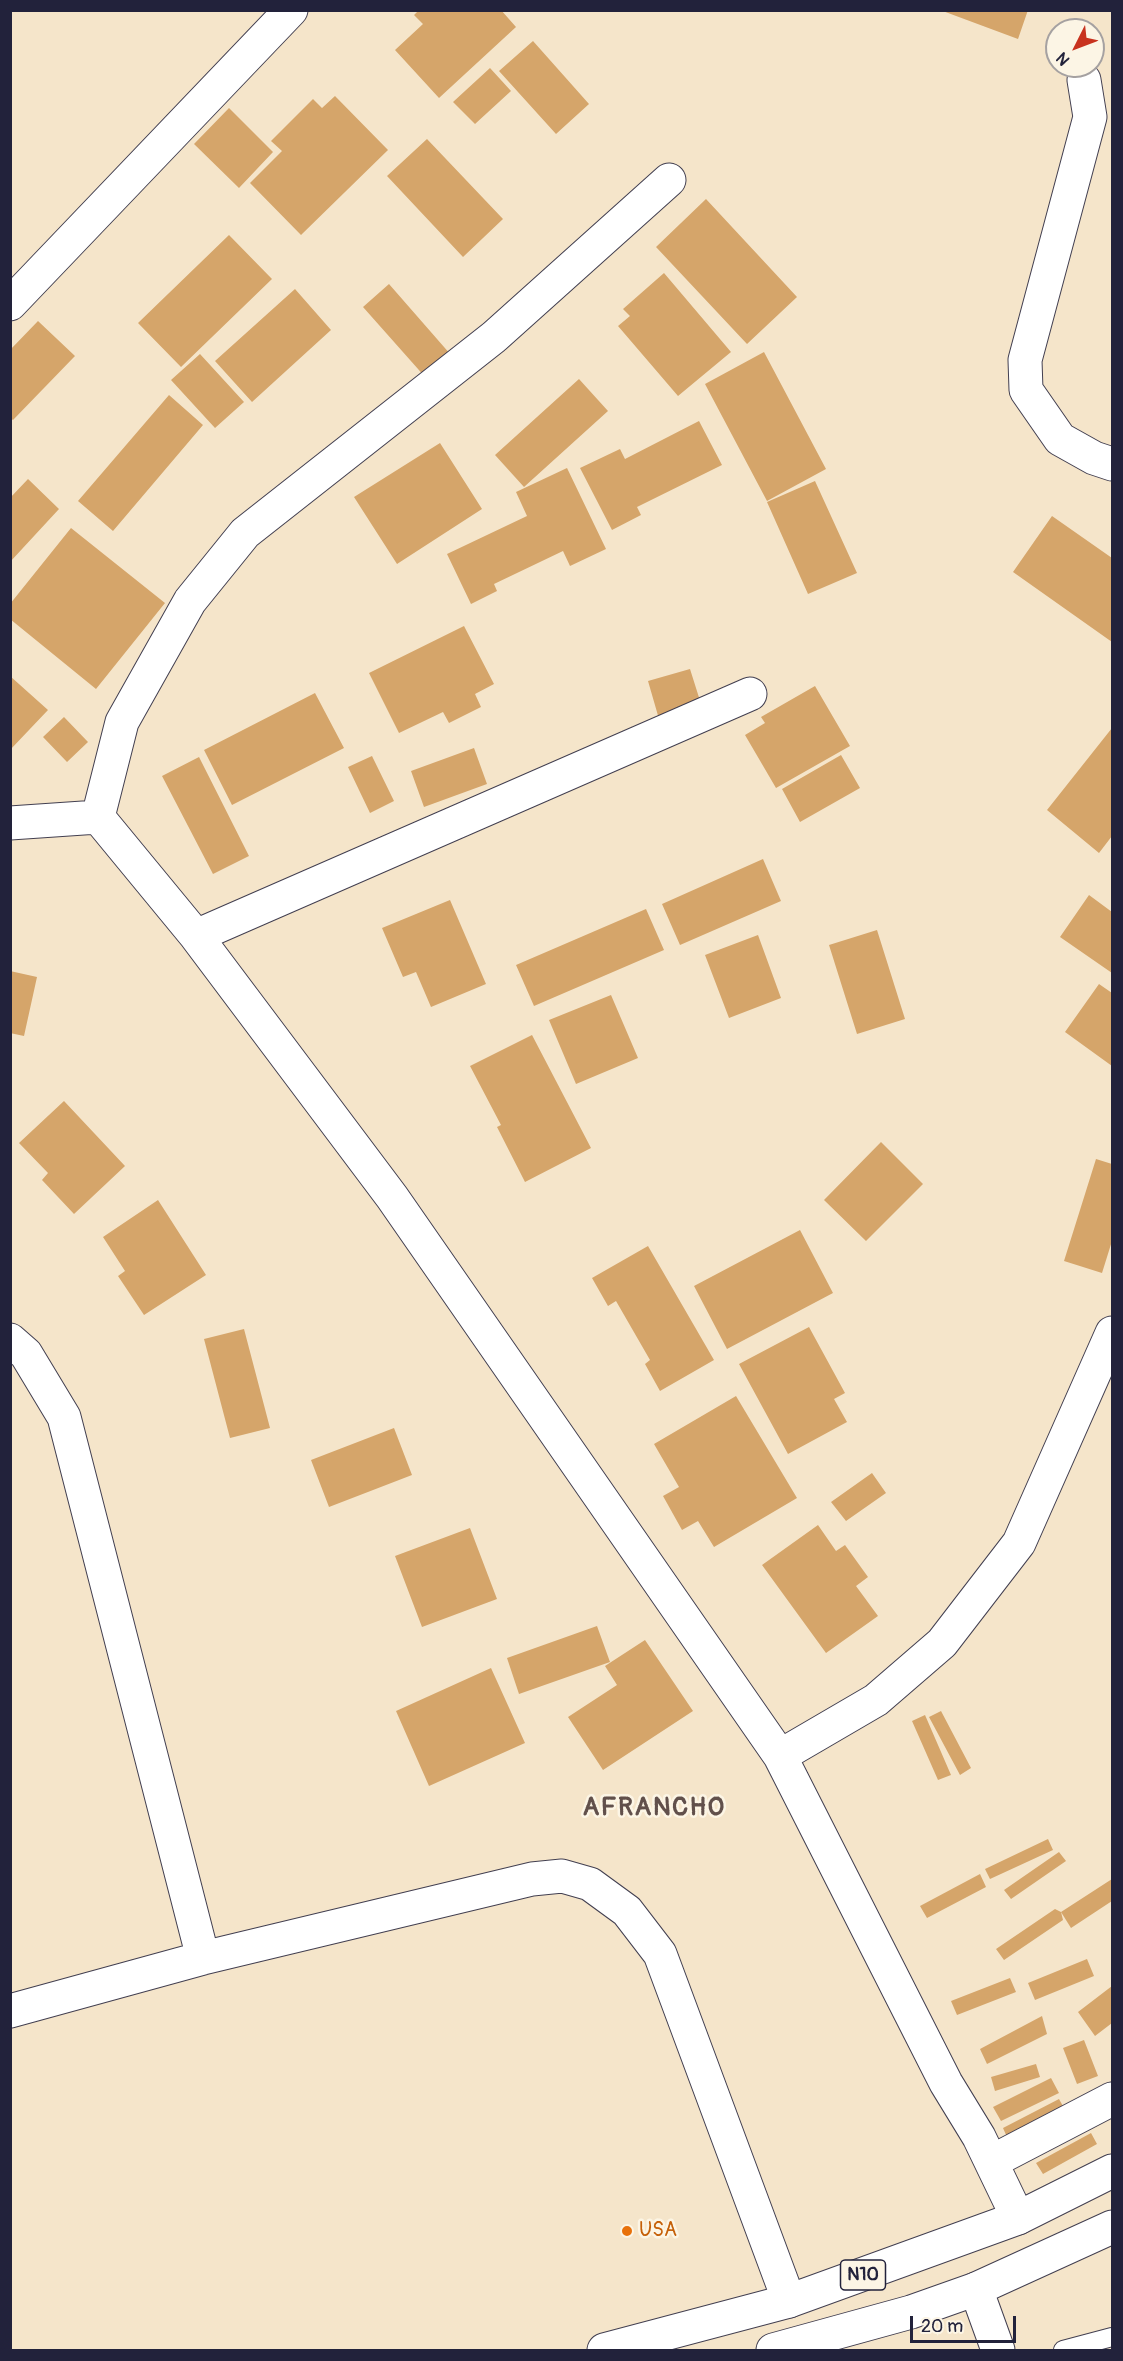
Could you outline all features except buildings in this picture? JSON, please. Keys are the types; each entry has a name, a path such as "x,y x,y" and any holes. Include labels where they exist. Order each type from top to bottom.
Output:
{"main road":[{"path":"10,304 291,10"},
{"path":"1084,80 1090,117 1025,360 1026,390 1060,438 1094,458 1113,464"},
{"path":"98,817 122,723 190,601 245,533 494,337 669,180"},
{"path":"196,936 750,694"},
{"path":"10,823 98,817"},
{"path":"98,817 196,936 393,1197 780,1756 946,2083 991,2162 1018,2218"},
{"path":"780,1756 876,1700 942,1643 1019,1544 1113,1333"},
{"path":"10,1340 26,1354 64,1418 203,1958"},
{"path":"10,2011 203,1958 532,1879 562,1876 590,1884 627,1911 660,1954 789,2301"},
{"path":"991,2162 1113,2099"},
{"name":"N10","path":"604,2350 789,2301 1018,2218 1113,2171"},
{"name":"N10","path":"773,2350 911,2312 976,2289 1113,2227"},
{"path":"976,2289 998,2350"}],"lane":[{"path":"1063,2350 1113,2337"}],"place":[{"name":"USA","path":"627,2231"}],"district":[{"name":"AFRANCHO","path":"654,1808"}]}
